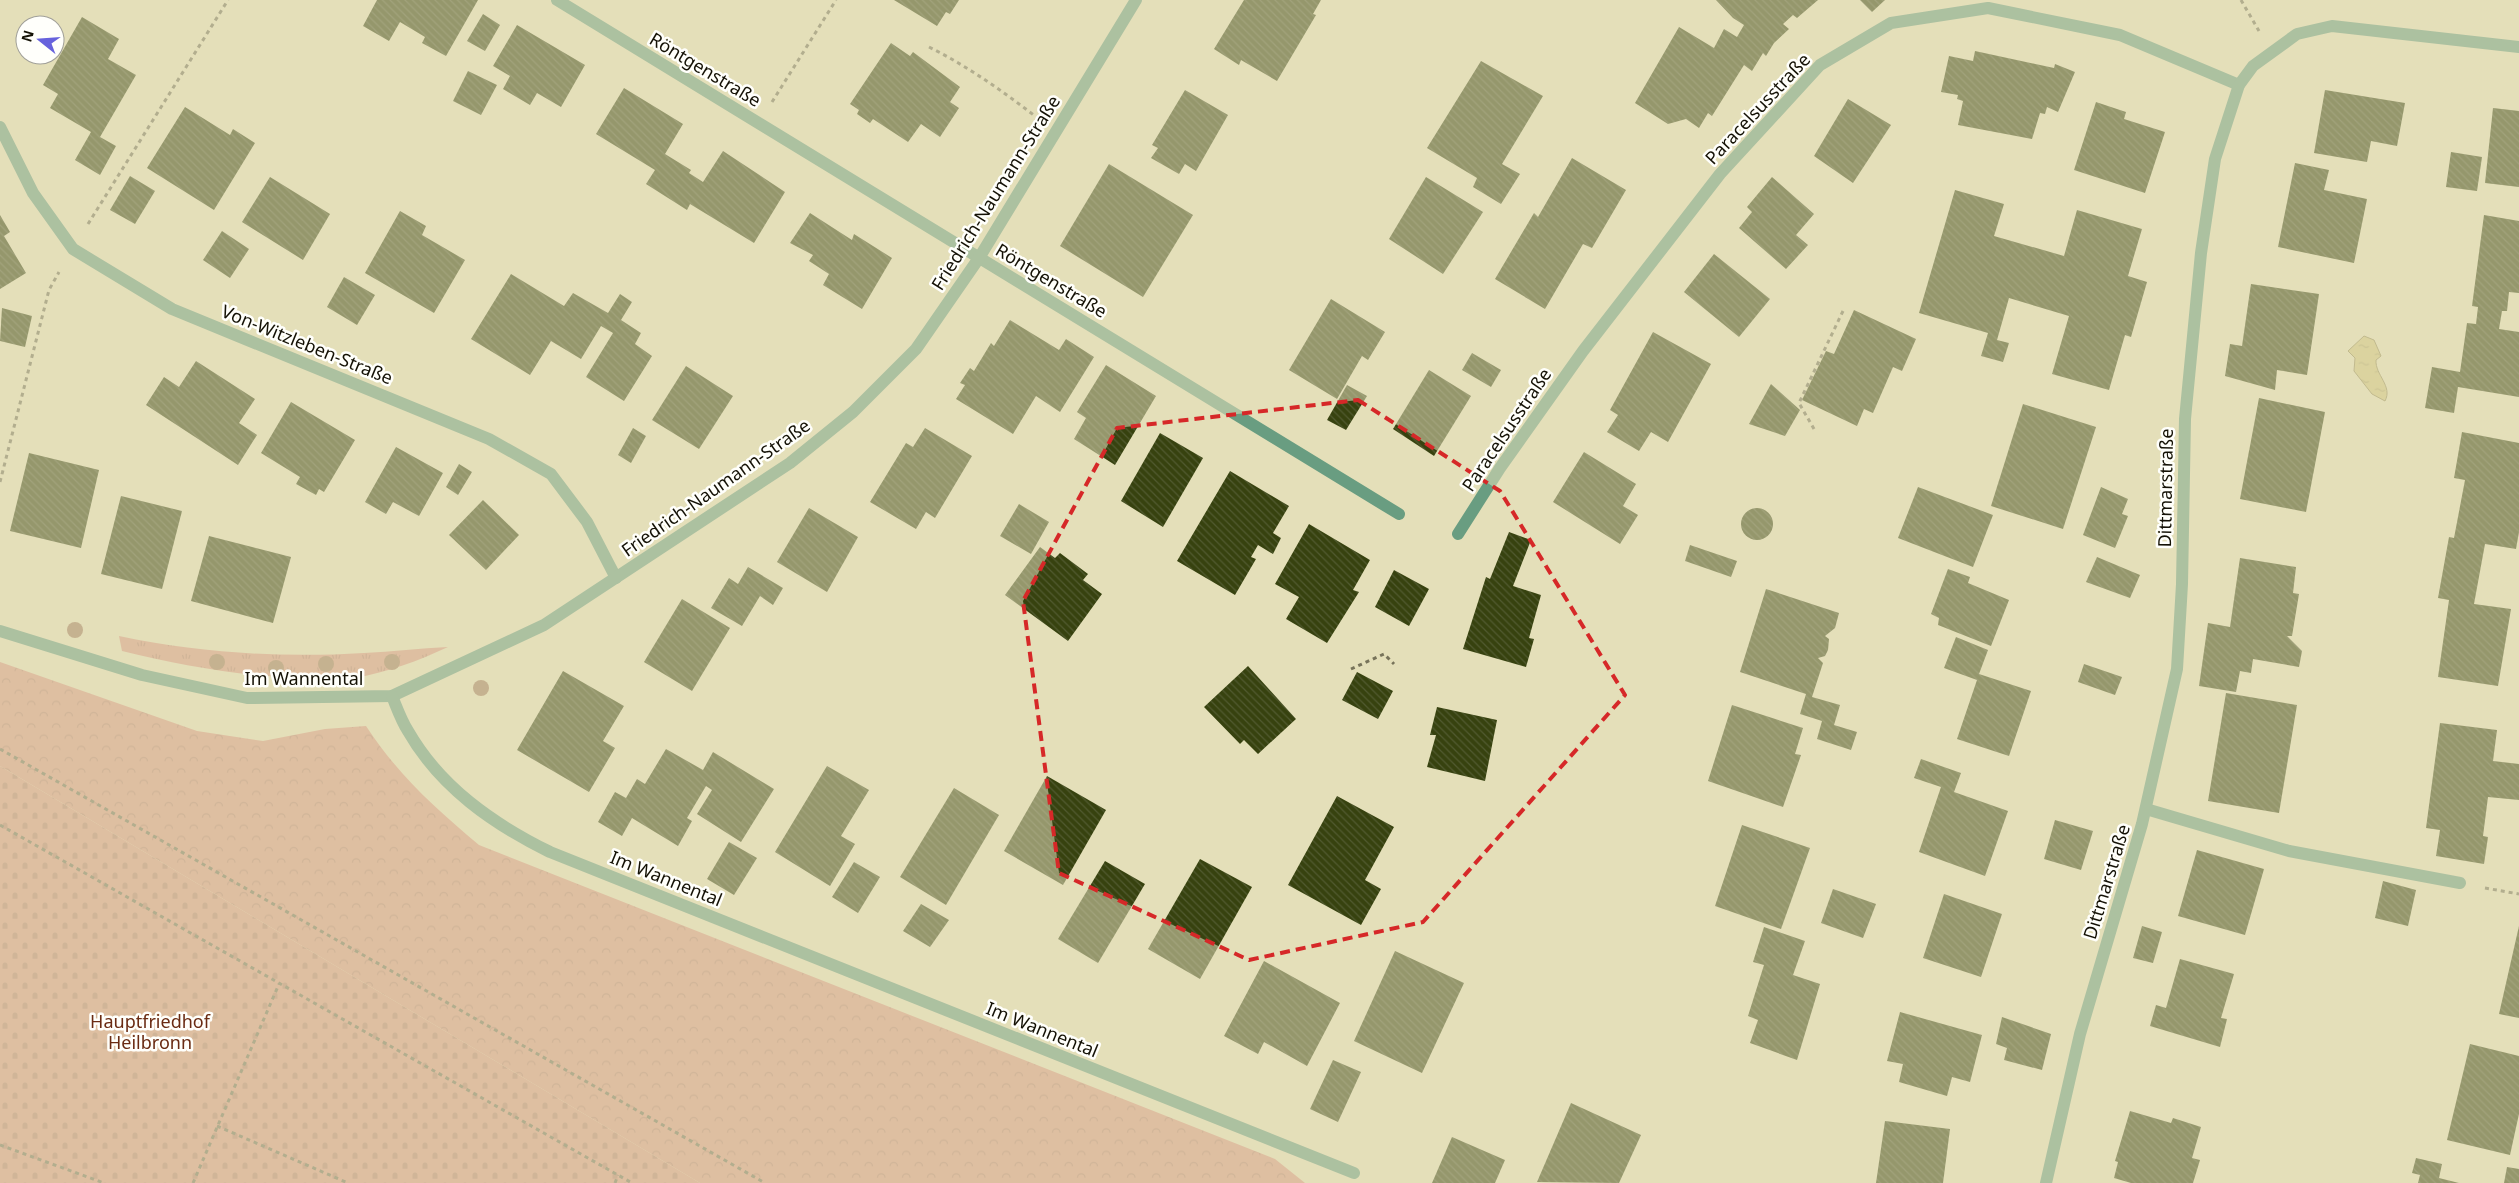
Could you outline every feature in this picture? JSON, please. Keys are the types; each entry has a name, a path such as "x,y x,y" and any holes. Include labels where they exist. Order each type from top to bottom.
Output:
{"street":[{"name":"Röntgenstraße","path":"557,0 1399,514"},
{"name":"Friedrich-Naumann-Straße","path":"392,696 544,625 790,463 853,412 916,349 979,258 1136,0"},
{"name":"Paracelsusstraße","path":"1458,534 1500,468 1583,351 1720,174 1820,65 1891,23 1988,8 2120,35 2239,85"},
{"name":"Dittmarstraße","path":"2046,1183 2080,1034 2146,809 2177,669 2182,584 2185,418 2201,253 2215,159 2239,85 2253,66 2298,34 2332,26 2519,47"},
{"name":"Von-Witzleben-Straße","path":"0,127 33,193 72,249 172,309 490,439 551,474 587,522 616,578"},
{"name":"Im Wannental","path":"0,631 142,675 247,698 392,696 407,730 429,763 456,790 511,833 559,855 1354,1172"},
{"path":"2146,809 2289,851 2460,883"}],"path":[{"path":"758,123 836,0"},
{"path":"2240,0 2272,53"},
{"path":"929,47 951,58 1010,97 1055,132"},
{"path":"1814,429 1799,403 1843,311"},
{"path":"1351,669 1384,654 1394,664"},
{"path":"0,749 765,1183"},
{"path":"0,825 632,1183"},
{"path":"2460,883 2519,894"},
{"path":"193,1183 279,984"},
{"path":"217,1126 348,1183"},
{"path":"0,1145 104,1183"},
{"path":"615,1183 618,1175"}],"highlighted area":[{"path":"1358,400 1500,491 1625,695 1423,922 1249,960 1059,873 1023,601 1117,428"}],"green space":[{"path":"119,636 180,647 241,653 303,655 448,647 379,673 355,678 324,679 272,677 208,669 165,661 122,651"},
{"path":"0,662 197,731 263,741 325,729 366,726 404,776 479,845 1275,1159 1305,1183 700,1183 0,766"},
{"name":"Hauptfriedhof Heilbronn","path":"0,766 700,1183 0,1183"}],"water":[{"path":"2364,336 2374,340 2381,356 2376,360 2376,365 2387,390 2385,401 2372,394 2354,371 2355,358 2348,351"}],"building":[{"path":"377,0 478,0 446,56 422,43 425,37 400,22 389,41 363,26"},
{"path":"894,0 959,0 950,14 946,12 937,26"},
{"path":"1244,0 1321,0 1313,14 1316,15 1277,81 1241,60 1239,65 1214,49"},
{"path":"1716,0 1818,0 1797,18 1793,15 1783,24 1789,29 1774,43 1766,56 1763,53 1752,71 1744,65 1712,116 1708,113 1699,128 1686,119 1668,124 1635,103 1679,27 1714,48 1724,29 1737,37 1744,25 1733,18"},
{"path":"1860,0 1885,0 1872,12"},
{"path":"483,14 500,25 485,51 467,41"},
{"path":"82,17 119,39 108,59 136,75 100,137 116,146 100,175 75,160 91,132 50,108 58,94 43,85 54,65 65,65 65,47"},
{"path":"517,25 585,65 561,107 537,93 530,105 503,89 510,76 493,66"},
{"path":"891,43 910,56 913,52 960,87 950,102 959,108 940,137 921,124 908,142 873,119 870,123 857,114 859,110 850,104"},
{"path":"1975,51 2054,68 2055,64 2075,72 2058,112 2047,107 2045,114 2040,113 2032,139 1958,125 1963,101 1957,99 1958,95 1941,92 1949,56 1973,61"},
{"path":"1481,61 1543,96 1502,164 1520,174 1501,204 1473,187 1477,178 1427,148"},
{"path":"468,71 497,85 481,115 453,101"},
{"path":"624,88 683,124 665,154 691,170 689,173 703,182 723,151 785,192 754,243 690,204 687,210 646,184 655,170 596,134"},
{"path":"1185,90 1228,115 1196,171 1185,164 1179,174 1151,158 1158,148 1152,145"},
{"path":"2325,90 2405,103 2397,146 2371,141 2367,162 2314,153"},
{"path":"1848,99 1891,125 1853,183 1814,156"},
{"path":"2096,102 2126,112 2124,119 2165,132 2145,193 2074,170"},
{"path":"185,107 230,135 233,129 255,143 214,210 147,168"},
{"path":"2493,108 2519,111 2519,187 2485,183"},
{"path":"2451,152 2482,157 2477,191 2446,187"},
{"path":"1572,158 1626,190 1592,248 1583,244 1545,309 1495,279 1534,213 1538,217"},
{"path":"2295,163 2329,170 2324,190 2367,199 2354,263 2278,247"},
{"path":"1109,164 1193,215 1143,297 1060,246"},
{"path":"130,176 155,191 135,224 110,210"},
{"path":"270,177 330,214 303,260 242,222"},
{"path":"1426,177 1483,212 1443,274 1389,239"},
{"path":"1772,177 1814,214 1796,235 1808,245 1786,269 1739,228 1752,212 1747,207"},
{"path":"1955,190 2004,204 1994,236 2064,256 2077,210 2142,229 2128,276 2147,282 2131,337 2125,335 2109,390 2052,374 2069,316 2009,298 1997,340 2009,343 2003,362 1981,356 1988,333 1919,313"},
{"path":"400,211 426,226 422,235 465,260 434,313 365,273"},
{"path":"810,213 852,240 854,234 892,258 862,309 823,285 829,274 809,261 813,255 790,243"},
{"path":"0,215 10,232 4,236 26,273 0,289"},
{"path":"2484,215 2519,221 2519,293 2509,292 2507,311 2502,311 2499,329 2519,332 2519,397 2458,387 2454,413 2425,408 2432,367 2460,372 2467,323 2476,324 2478,307 2472,306"},
{"path":"222,231 249,249 230,278 203,260"},
{"path":"1714,254 1770,299 1739,337 1684,292"},
{"path":"511,274 564,306 573,293 608,313 620,294 632,302 621,320 641,333 635,344 652,356 624,401 586,377 613,333 601,326 581,359 551,341 530,375 471,339"},
{"path":"344,277 375,295 357,325 327,307"},
{"path":"2251,284 2319,294 2307,375 2277,370 2275,390 2225,376 2230,344 2242,346"},
{"path":"1331,299 1385,332 1368,360 1362,356 1337,399 1289,370"},
{"path":"2,308 32,316 25,347 0,341"},
{"path":"1854,310 1916,339 1902,371 1893,367 1873,413 1864,409 1857,426 1802,400 1826,351 1834,354"},
{"path":"1010,320 1059,350 1066,339 1094,357 1060,412 1036,396 1013,434 956,399 965,385 960,383 970,368 974,371 991,343 994,346"},
{"path":"1653,332 1711,364 1668,442 1651,432 1639,451 1607,432 1618,415 1610,410"},
{"path":"1472,353 1501,370 1491,387 1462,370"},
{"path":"196,361 255,399 239,423 257,435 238,465 146,405 164,377 179,387"},
{"path":"1106,365 1156,396 1115,465 1074,439 1086,418 1077,412"},
{"path":"686,366 733,396 699,449 652,420"},
{"path":"1429,370 1471,396 1434,456 1393,429"},
{"path":"1771,384 1800,410 1785,436 1749,424"},
{"path":"1347,385 1367,396 1346,430 1327,420"},
{"path":"2259,398 2325,412 2306,512 2240,499"},
{"path":"291,402 355,440 324,492 319,489 316,495 296,484 300,477 261,453"},
{"path":"2023,404 2096,427 2063,529 1991,506"},
{"path":"633,428 646,436 631,463 618,455"},
{"path":"925,428 972,456 935,518 926,512 916,529 870,502 906,443 913,447"},
{"path":"2462,432 2519,443 2519,532 2516,549 2485,544 2474,604 2511,609 2498,686 2438,677 2449,600 2438,598 2449,537 2454,538 2465,480 2454,478"},
{"path":"1160,433 1203,458 1163,527 1121,501"},
{"path":"396,447 443,473 419,516 393,502 386,514 365,502"},
{"path":"1584,452 1636,484 1623,506 1638,515 1620,544 1553,502"},
{"path":"29,453 99,470 81,548 10,531"},
{"path":"459,464 472,472 458,495 446,487"},
{"path":"1230,471 1289,506 1273,533 1281,538 1273,554 1258,545 1251,557 1256,559 1235,595 1177,561"},
{"path":"1918,487 1993,515 1973,567 1898,538"},
{"path":"2101,487 2128,499 2122,514 2128,516 2115,548 2083,535"},
{"path":"121,496 182,511 162,589 101,574"},
{"path":"483,500 519,535 486,570 449,535"},
{"path":"1019,504 1049,522 1031,554 1000,536"},
{"path":"809,508 858,537 827,592 777,562"},
{"path":"1757,508 1763,509 1768,513 1772,518 1772,530 1768,535 1763,539 1757,540 1751,539 1746,535 1742,530 1741,524 1742,518 1746,513 1751,509"},
{"path":"1309,524 1370,560 1353,590 1359,592 1327,643 1286,619 1299,597 1275,584"},
{"path":"1509,532 1531,540 1513,586 1541,595 1529,638 1534,639 1526,667 1463,649 1486,577 1490,579"},
{"path":"209,536 291,557 273,623 191,601"},
{"path":"1690,545 1737,561 1731,577 1685,561"},
{"path":"1040,547 1055,558 1060,553 1088,574 1083,580 1102,594 1068,641 1005,595"},
{"path":"2097,557 2140,575 2130,598 2086,582"},
{"path":"2240,558 2296,567 2293,593 2299,594 2292,636 2287,636 2302,651 2299,667 2253,659 2251,673 2240,671 2236,692 2199,686 2208,623 2230,627"},
{"path":"748,567 783,588 773,605 760,596 742,626 711,608 729,578 738,584"},
{"path":"1948,569 1970,577 1968,583 2009,600 1991,646 1938,625 1939,618 1931,614"},
{"path":"1394,570 1429,589 1409,626 1375,607"},
{"path":"1766,589 1839,613 1835,628 1825,636 1829,639 1828,650 1825,656 1818,658 1823,663 1812,697 1840,705 1834,725 1857,732 1851,750 1817,739 1822,721 1800,714 1806,694 1740,672"},
{"path":"682,599 730,628 692,691 644,662"},
{"path":"1956,637 1988,650 1979,674 2031,691 2009,756 1957,739 1977,680 1944,668"},
{"path":"2084,664 2122,677 2115,695 2078,682"},
{"path":"1248,666 1296,719 1258,754 1244,740 1240,744 1204,707"},
{"path":"563,671 624,706 603,741 615,748 589,792 517,750"},
{"path":"1357,672 1393,691 1378,719 1342,700"},
{"path":"2226,693 2297,705 2279,813 2208,801"},
{"path":"1732,705 1803,728 1795,754 1801,755 1783,807 1708,781"},
{"path":"1437,707 1497,720 1485,781 1427,767 1436,735 1430,735"},
{"path":"2440,723 2497,730 2493,761 2519,764 2519,800 2488,797 2483,836 2488,837 2484,864 2436,856 2440,830 2426,828"},
{"path":"666,749 703,770 713,752 774,789 741,842 697,814 712,790 706,786 687,818 692,821 678,846 632,818 622,836 598,822 615,792 626,798 637,779 645,784"},
{"path":"1921,759 1961,773 1954,792 2008,811 1985,876 1919,852 1941,787 1914,778"},
{"path":"827,766 869,790 841,836 855,844 830,886 775,852"},
{"path":"1047,776 1106,810 1063,885 1004,851"},
{"path":"954,788 999,815 946,905 900,877"},
{"path":"1337,796 1394,827 1365,880 1381,889 1361,925 1288,885"},
{"path":"2055,820 2093,831 2081,870 2044,859"},
{"path":"1742,825 1810,848 1781,929 1715,906"},
{"path":"729,842 757,858 734,895 707,879"},
{"path":"2197,850 2264,869 2245,935 2178,916"},
{"path":"1200,859 1252,887 1200,979 1148,949"},
{"path":"1105,861 1145,884 1098,963 1058,939"},
{"path":"854,862 880,877 858,913 832,897"},
{"path":"2383,881 2416,890 2408,926 2375,918"},
{"path":"1833,889 1876,904 1863,938 1821,923"},
{"path":"1944,894 2002,914 1981,977 1923,958"},
{"path":"921,904 949,920 930,947 903,931"},
{"path":"2142,926 2162,932 2153,963 2133,958"},
{"path":"2519,926 2519,1018 2499,1014"},
{"path":"1764,927 1805,941 1793,975 1820,984 1797,1060 1750,1043 1758,1020 1748,1016 1764,965 1753,962"},
{"path":"1395,951 1464,983 1422,1073 1354,1041"},
{"path":"2180,959 2234,974 2221,1018 2227,1019 2220,1047 2150,1026 2156,1005 2166,1008"},
{"path":"1264,961 1340,1003 1307,1066 1264,1042 1258,1054 1224,1036"},
{"path":"1900,1012 1982,1035 1970,1082 1952,1077 1947,1096 1899,1082 1903,1064 1887,1061"},
{"path":"2002,1017 2051,1034 2042,1070 2004,1060 2007,1048 1996,1044"},
{"path":"2470,1044 2519,1056 2519,1114 2510,1155 2447,1140"},
{"path":"1333,1060 1361,1072 1338,1122 1310,1109"},
{"path":"1571,1103 1641,1135 1619,1183 1537,1182"},
{"path":"2130,1111 2171,1123 2173,1118 2201,1127 2192,1158 2200,1160 2193,1183 2131,1183 2114,1178 2118,1162 2115,1161"},
{"path":"1885,1121 1950,1129 1943,1183 1876,1183"},
{"path":"1452,1137 1505,1160 1495,1183 1432,1183"},
{"path":"2416,1158 2442,1164 2439,1178 2459,1183 2418,1183 2420,1175 2412,1173"},
{"path":"2507,1167 2519,1169 2519,1183 2504,1183"}]}
